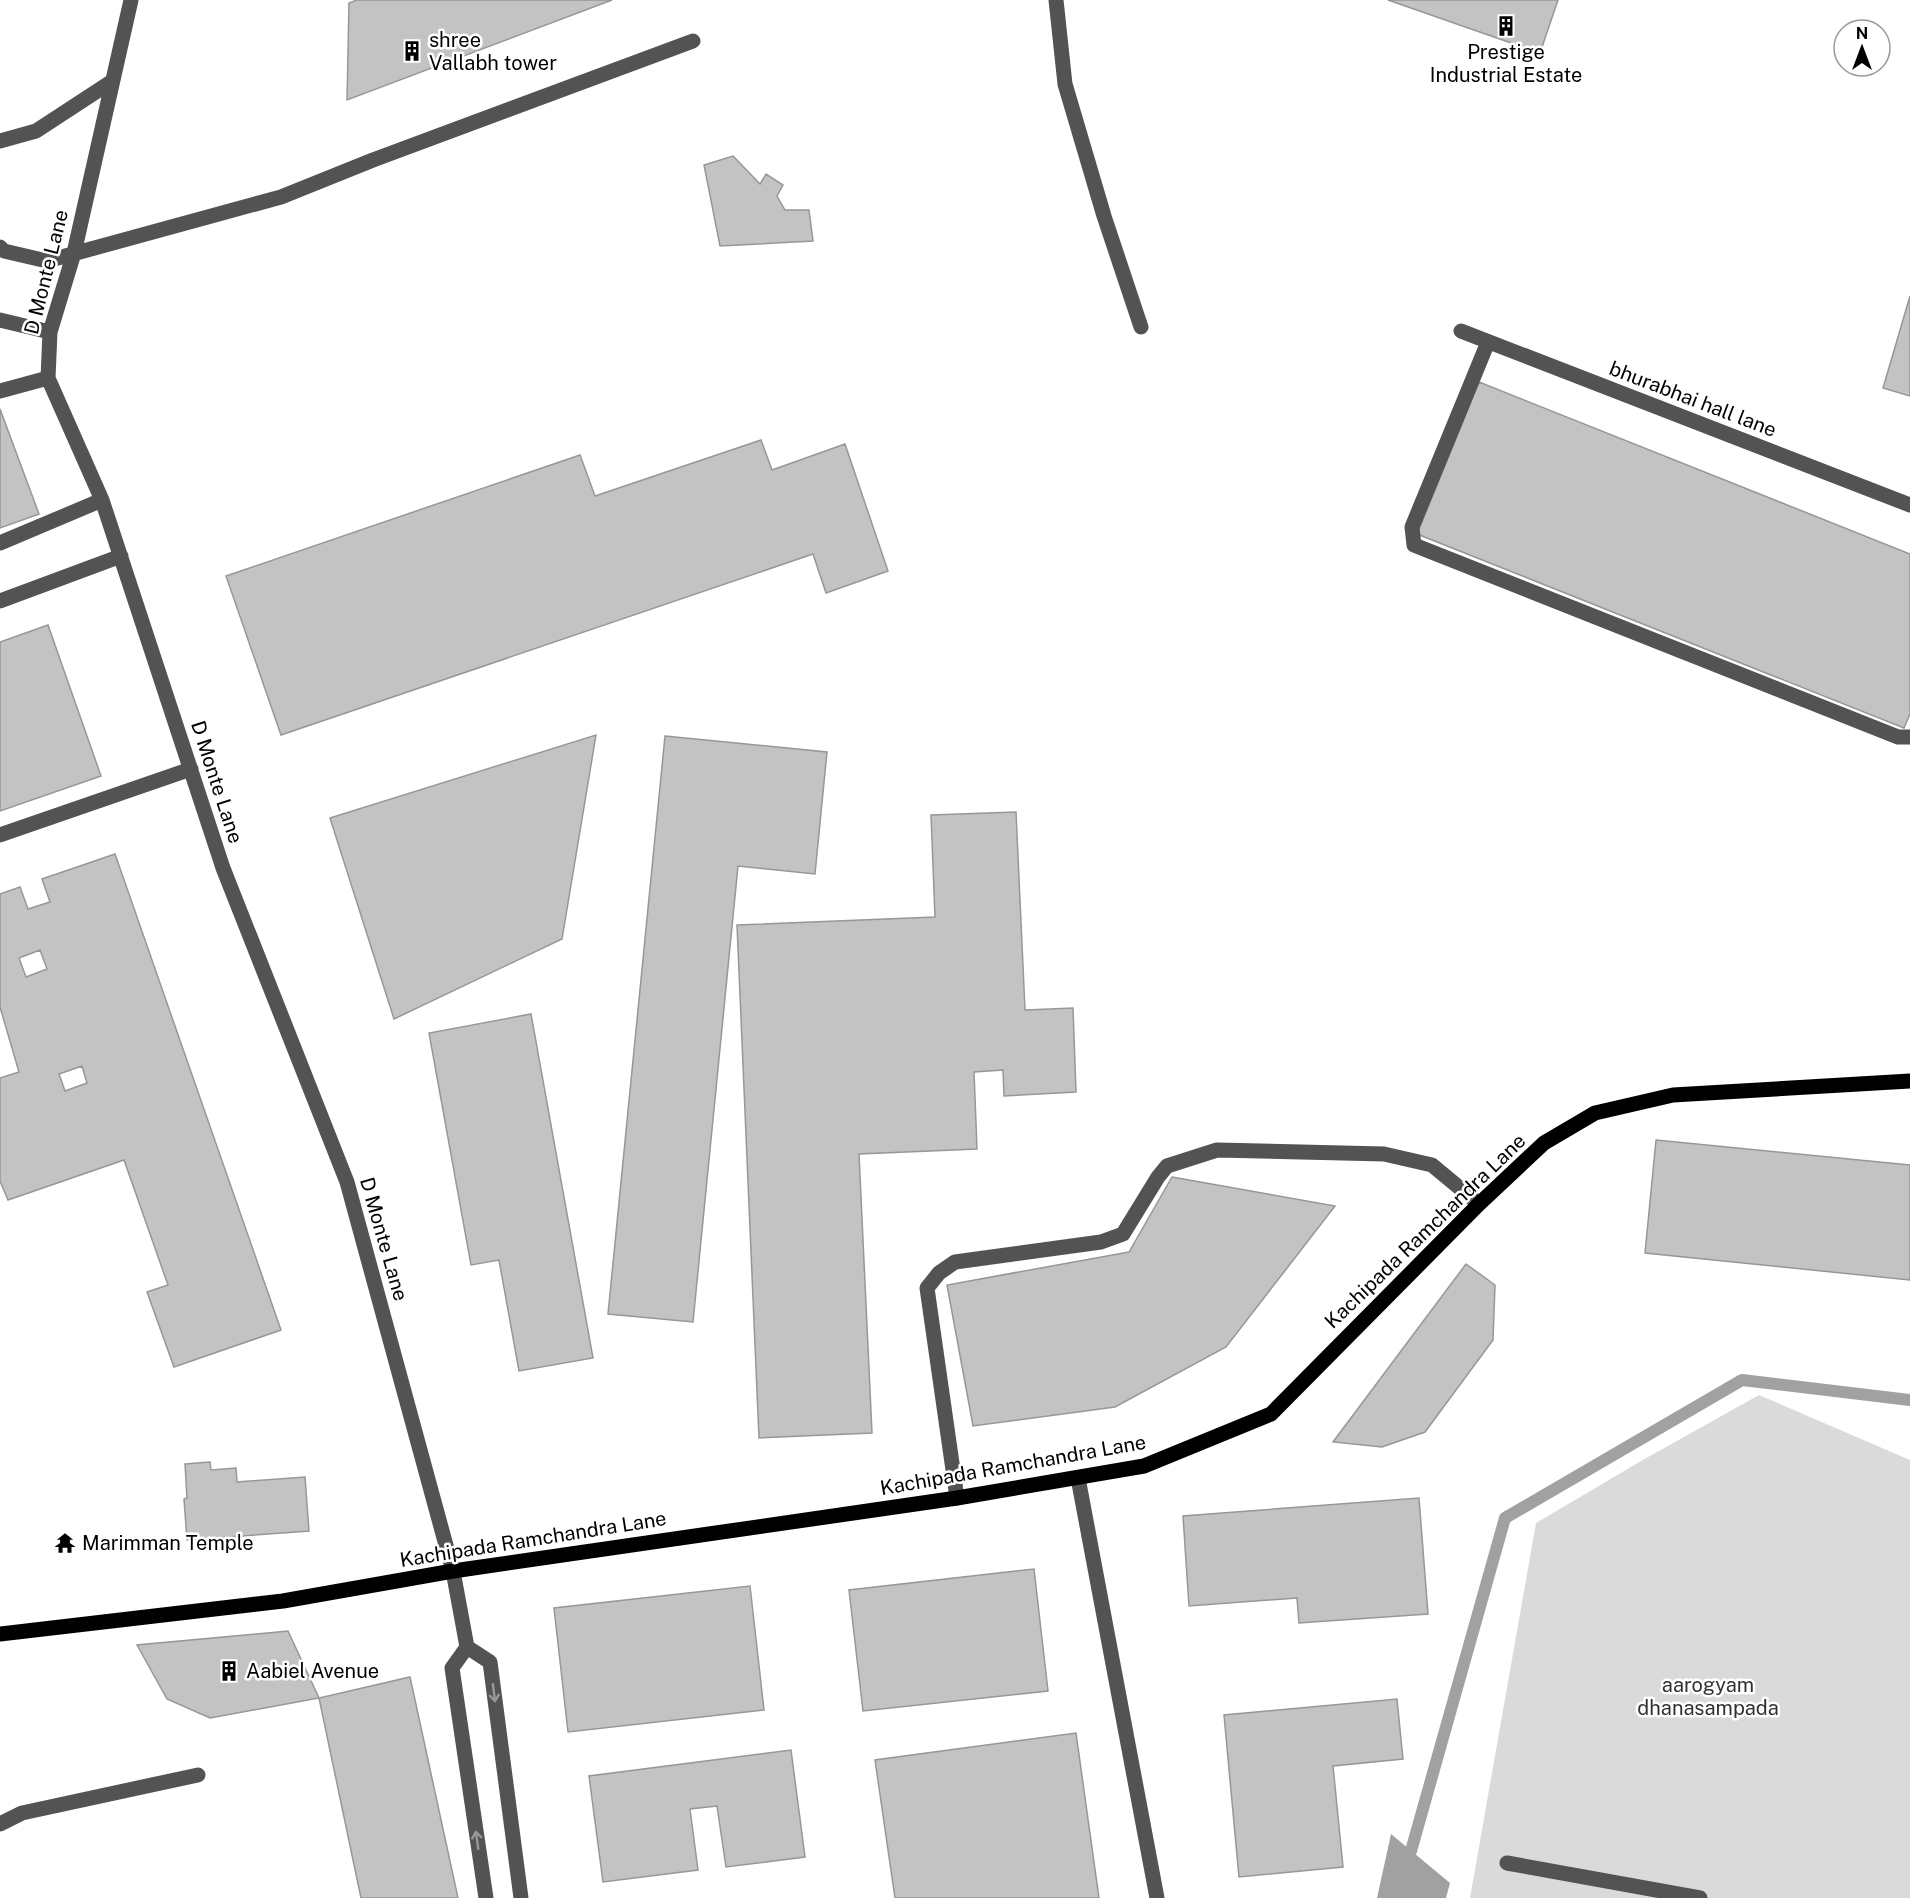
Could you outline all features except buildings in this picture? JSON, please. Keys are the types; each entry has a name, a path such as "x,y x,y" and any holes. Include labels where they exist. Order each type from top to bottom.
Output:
{"main road":[{"name":"Kachipada Ramchandra Lane","path":"0,1634 283,1601 453,1571 957,1498 1144,1466 1271,1414 1479,1203 1544,1143 1595,1113 1672,1095 1910,1081"}],"street":[{"name":"D Monte Lane","path":"130,0 74,253 50,332 48,378 102,500 223,868 348,1182 453,1571 467,1647"},
{"path":"1056,0 1065,84 1104,216 1141,327"},
{"path":"0,247 4,251 46,261 281,197 373,160 693,41"},
{"path":"0,141 36,131 111,82"},
{"path":"0,320 50,332"},
{"name":"bhurabhai hall lane","path":"1461,331 1910,505"},
{"path":"1488,342 1412,527 1414,545 1898,737 1910,737"},
{"path":"0,391 48,378"},
{"path":"0,543 102,500"},
{"path":"0,601 121,556"},
{"path":"0,835 190,769"},
{"path":"957,1498 927,1288 939,1273 955,1262 1101,1242 1123,1234 1167,1166 1217,1150 1394,1156 1432,1165 1479,1203"},
{"path":"1078,1478 1157,1898"},
{"path":"486,1898 452,1668 467,1647 490,1662 521,1898"},
{"path":"0,1824 22,1813 198,1775"},
{"path":"1506,1863 1700,1898"}],"green space":[{"name":"aarogyam dhanasampada","path":"1759,1395 1910,1460 1910,1898 1470,1898 1536,1523"}],"shaded area":[{"path":"1391,1834 1450,1883 1446,1898 1377,1898"}],"waterway":[{"path":"1411,1851 1505,1518 1742,1380 1910,1400"}],"place":[{"name":"Prestige Industrial Estate","path":"1506,26"},
{"name":"shree Vallabh tower","path":"412,51"},
{"name":"Marimman Temple","path":"65,1543"},
{"name":"Aabiel Avenue","path":"229,1671"}]}
